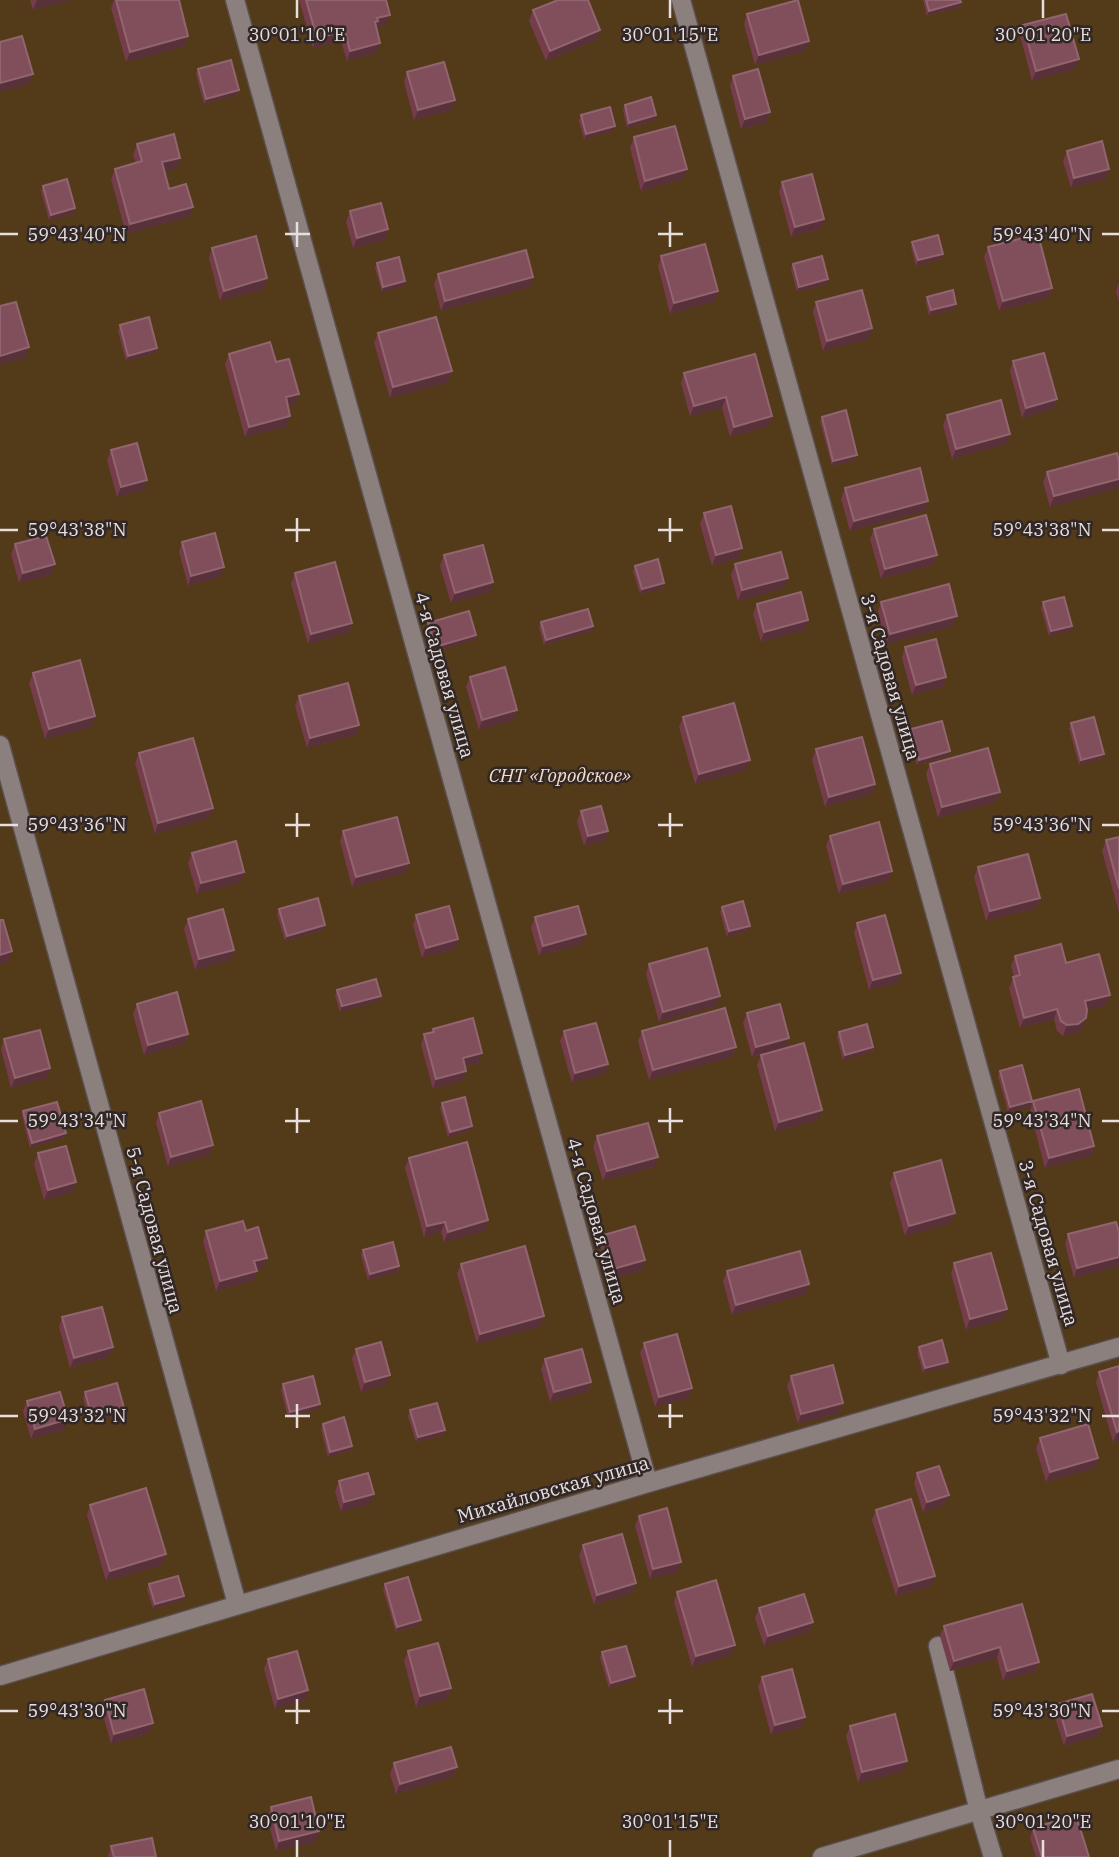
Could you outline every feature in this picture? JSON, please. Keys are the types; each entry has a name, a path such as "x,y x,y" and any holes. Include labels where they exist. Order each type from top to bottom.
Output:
{"street":[{"name":"4-я Садовая улица","path":"234,0 648,1483"},
{"name":"3-я Садовая улица","path":"681,0 1061,1365"},
{"name":"5-я Садовая улица","path":"0,745 237,1604"},
{"name":"Михайловская улица","path":"0,1676 648,1483 1119,1347"},
{"path":"938,1646 993,1857"},
{"path":"822,1857 1119,1769"}],"green space":[{"name":"СНТ «Городское»","path":"0,0 1119,0 1119,1857 0,1857"}],"building":[{"path":"116,0 179,0 188,36 130,52"},
{"path":"306,0 386,0 390,15 377,18 378,21 375,22 380,43 350,51 345,31 317,38"},
{"path":"558,0 588,0 600,30 550,51 533,10"},
{"path":"798,0 809,41 759,55 747,14"},
{"path":"926,0 960,0 961,2 929,11"},
{"path":"1066,14 1079,59 1036,71 1023,25"},
{"path":"22,36 33,74 0,83 0,42"},
{"path":"231,60 239,90 206,99 198,69"},
{"path":"444,62 455,100 418,110 407,72"},
{"path":"758,69 770,112 745,119 733,76"},
{"path":"651,97 656,115 629,123 625,105"},
{"path":"610,107 615,126 586,134 581,115"},
{"path":"675,126 687,169 645,181 634,137"},
{"path":"174,134 180,158 162,162 169,189 186,184 193,207 130,224 115,169 142,161 137,144"},
{"path":"1102,141 1109,169 1074,178 1067,151"},
{"path":"812,174 824,219 795,227 782,182"},
{"path":"67,179 75,208 51,215 43,186"},
{"path":"381,203 388,229 357,238 350,211"},
{"path":"1038,234 1052,288 1003,301 988,247"},
{"path":"938,235 943,254 918,260 912,242"},
{"path":"256,236 267,278 224,291 212,248"},
{"path":"705,244 718,291 674,303 661,256"},
{"path":"526,250 533,277 445,301 438,274"},
{"path":"822,256 828,279 799,287 793,264"},
{"path":"399,257 405,281 383,287 377,263"},
{"path":"862,290 872,328 827,341 816,302"},
{"path":"953,290 956,304 931,310 927,297"},
{"path":"16,302 29,347 0,356 0,306"},
{"path":"149,317 157,348 128,356 120,325"},
{"path":"436,317 452,371 393,387 378,333"},
{"path":"270,342 276,362 289,359 299,394 286,397 290,416 249,427 229,354"},
{"path":"1044,353 1057,399 1026,408 1013,361"},
{"path":"755,354 772,416 734,427 726,397 694,406 684,373"},
{"path":"1001,400 1010,434 956,449 947,415"},
{"path":"846,410 857,455 833,461 822,417"},
{"path":"137,443 147,480 121,487 111,450"},
{"path":"1117,453 1119,479 1054,496 1047,472"},
{"path":"920,468 928,501 854,521 845,488"},
{"path":"731,506 742,548 716,555 704,513"},
{"path":"926,515 937,555 885,569 874,529"},
{"path":"215,533 224,567 191,576 182,542"},
{"path":"46,536 55,564 23,573 15,544"},
{"path":"483,545 493,582 455,593 444,555"},
{"path":"781,552 788,578 742,590 735,564"},
{"path":"658,559 664,583 642,589 635,566"},
{"path":"335,562 352,623 311,634 295,573"},
{"path":"949,584 957,616 890,634 881,602"},
{"path":"801,592 808,620 764,632 757,604"},
{"path":"1064,597 1072,626 1051,631 1043,602"},
{"path":"588,609 593,626 546,640 541,622"},
{"path":"469,611 476,635 435,647 428,623"},
{"path":"936,639 946,677 916,685 905,647"},
{"path":"80,660 95,716 49,729 33,673"},
{"path":"505,667 517,710 482,720 470,677"},
{"path":"348,683 359,725 310,738 299,696"},
{"path":"734,703 750,760 699,774 683,717"},
{"path":"1094,717 1104,754 1081,760 1071,723"},
{"path":"942,721 950,751 919,760 911,729"},
{"path":"862,737 875,784 829,797 816,749"},
{"path":"193,738 213,808 158,823 139,753"},
{"path":"988,748 1000,792 942,807 930,764"},
{"path":"601,806 608,831 588,836 581,811"},
{"path":"397,817 409,863 356,877 343,831"},
{"path":"879,822 892,871 843,884 830,836"},
{"path":"1119,837 1119,889 1106,840"},
{"path":"236,841 244,872 201,883 192,853"},
{"path":"1028,854 1040,898 990,911 978,867"},
{"path":"318,898 325,925 287,936 279,909"},
{"path":"743,901 750,926 729,931 722,907"},
{"path":"449,906 458,939 426,948 416,915"},
{"path":"578,906 586,934 543,946 535,917"},
{"path":"223,909 234,950 199,959 188,919"},
{"path":"885,915 901,973 873,980 857,923"},
{"path":"0,920 3,920 12,951 0,955"},
{"path":"1061,944 1066,963 1099,954 1110,995 1085,1001 1086,1018 1078,1024 1067,1025 1061,1021 1057,1009 1024,1018 1013,977 1020,975 1015,956"},
{"path":"707,948 720,996 663,1012 649,964"},
{"path":"376,979 381,996 342,1006 337,990"},
{"path":"177,992 188,1034 148,1045 137,1004"},
{"path":"780,1004 789,1038 756,1047 747,1013"},
{"path":"725,1008 736,1047 653,1070 642,1031"},
{"path":"473,1018 482,1053 463,1058 466,1071 436,1079 424,1034"},
{"path":"596,1023 608,1064 575,1073 564,1031"},
{"path":"867,1024 873,1047 845,1055 839,1032"},
{"path":"40,1030 50,1068 15,1078 4,1039"},
{"path":"804,1043 822,1110 779,1122 761,1055"},
{"path":"1022,1065 1032,1101 1010,1107 1000,1071"},
{"path":"1079,1089 1094,1146 1049,1158 1033,1101"},
{"path":"465,1097 472,1126 450,1132 442,1103"},
{"path":"201,1101 213,1145 171,1157 159,1113"},
{"path":"57,1102 66,1133 32,1143 23,1111"},
{"path":"648,1123 658,1157 607,1171 597,1136"},
{"path":"467,1142 488,1220 448,1232 445,1222 427,1226 409,1158"},
{"path":"66,1146 76,1182 48,1190 38,1153"},
{"path":"941,1160 955,1213 909,1226 894,1173"},
{"path":"243,1221 246,1231 258,1227 267,1258 254,1261 257,1271 220,1281 206,1231"},
{"path":"1116,1222 1119,1232 1119,1257 1077,1268 1068,1234"},
{"path":"635,1226 645,1260 613,1269 604,1235"},
{"path":"393,1242 399,1266 370,1274 363,1250"},
{"path":"525,1246 544,1316 480,1334 461,1264"},
{"path":"800,1251 809,1284 736,1305 727,1271"},
{"path":"991,1253 1007,1309 970,1319 954,1263"},
{"path":"102,1307 113,1347 74,1358 62,1317"},
{"path":"677,1334 692,1388 659,1397 644,1343"},
{"path":"942,1340 948,1362 925,1368 919,1347"},
{"path":"381,1342 390,1375 365,1382 356,1349"},
{"path":"582,1349 591,1382 554,1392 545,1359"},
{"path":"833,1365 843,1403 801,1414 791,1376"},
{"path":"1119,1366 1119,1431 1117,1432 1099,1372"},
{"path":"313,1376 320,1404 290,1412 283,1384"},
{"path":"117,1383 124,1408 92,1417 85,1392"},
{"path":"60,1392 68,1419 35,1429 27,1401"},
{"path":"437,1403 445,1430 418,1437 410,1410"},
{"path":"344,1417 352,1446 330,1452 323,1424"},
{"path":"1088,1424 1098,1458 1050,1472 1040,1438"},
{"path":"939,1466 949,1495 927,1502 917,1473"},
{"path":"368,1473 374,1494 344,1502 339,1481"},
{"path":"146,1488 166,1554 110,1571 90,1505"},
{"path":"911,1499 935,1576 899,1586 876,1510"},
{"path":"667,1508 681,1562 653,1569 639,1516"},
{"path":"622,1534 636,1583 597,1595 583,1545"},
{"path":"178,1576 184,1596 155,1604 149,1584"},
{"path":"408,1577 421,1620 397,1627 385,1584"},
{"path":"716,1580 735,1645 696,1656 677,1592"},
{"path":"804,1594 813,1622 768,1636 759,1608"},
{"path":"1022,1604 1039,1662 1007,1671 1000,1647 954,1661 944,1626"},
{"path":"438,1643 451,1688 420,1696 408,1651"},
{"path":"626,1646 635,1676 611,1683 602,1652"},
{"path":"297,1651 308,1690 278,1699 268,1659"},
{"path":"792,1669 805,1717 775,1725 762,1677"},
{"path":"144,1689 153,1723 114,1734 105,1700"},
{"path":"1092,1694 1102,1726 1067,1736 1058,1704"},
{"path":"895,1714 907,1761 862,1772 850,1726"},
{"path":"451,1747 457,1767 400,1784 394,1763"},
{"path":"311,1797 319,1831 279,1841 271,1807"},
{"path":"1076,1815 1089,1857 1042,1857 1033,1828"},
{"path":"152,1838 156,1857 114,1857 111,1846"}]}
